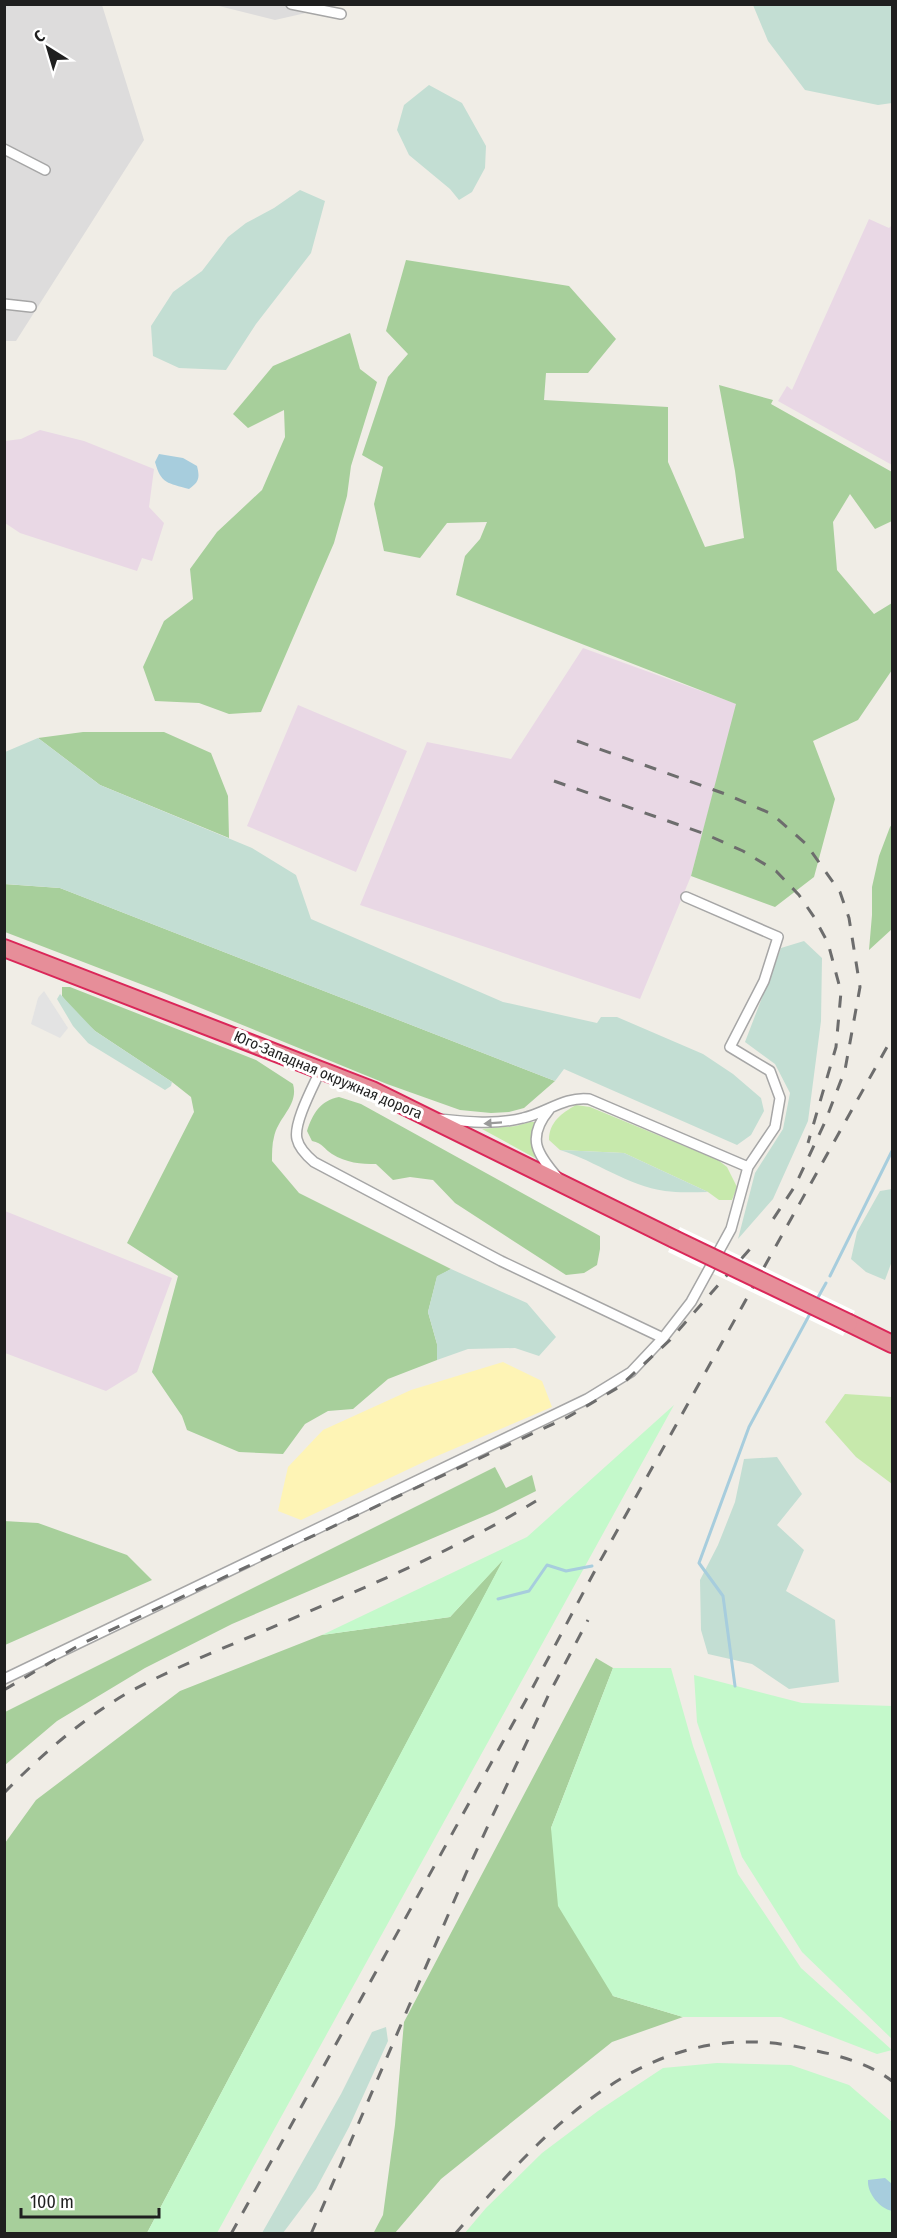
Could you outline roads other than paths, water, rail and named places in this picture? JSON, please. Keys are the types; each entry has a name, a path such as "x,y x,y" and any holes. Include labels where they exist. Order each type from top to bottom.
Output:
{"highway":[{"name":"Юго-Западная окружная дорога","path":"4,948 372,1090 892,1344"}],"street":[{"path":"291,4 341,14"},
{"path":"4,149 45,170"},
{"path":"4,304 31,307"},
{"path":"4,1679 587,1398 631,1372 663,1338 690,1302 727,1237 748,1167 775,1127 780,1098 770,1071 730,1047 764,981 778,937 686,897"},
{"path":"321,1069 296,1132 301,1148 314,1162 501,1261 663,1338"},
{"path":"429,1117 493,1123 520,1119 575,1098 598,1101 748,1167"},
{"path":"550,1109 538,1126 536,1143 542,1159 566,1186"}],"water":[{"path":"159,454 183,458 197,466 198,479 195,484 189,489 166,482 160,475 155,462"},
{"path":"885,2178 892,2184 892,2211 878,2203 868,2185 868,2180"}],"waterway":[{"path":"830,1276 892,1151"},
{"path":"816,1301 826,1283"},
{"path":"735,1686 723,1596 699,1563 749,1427 812,1310"},
{"path":"498,1599 529,1591 547,1565 566,1571 592,1566"}],"railway":[{"path":"577,741 728,795 772,814 806,844 840,892 849,918 860,987 845,1070 825,1122 795,1186 768,1227"},
{"path":"554,781 705,834 743,851 776,871 799,895 828,943 841,992 836,1047 808,1143"},
{"path":"231,2234 526,1700 599,1563 892,1038"},
{"path":"4,1690 81,1644 568,1417 619,1387 670,1340 757,1241"},
{"path":"4,1793 61,1740 124,1695 187,1664 432,1557 536,1501"},
{"path":"311,2234 467,1871 549,1694 588,1620"},
{"path":"455,2234 528,2154 566,2118 607,2087 652,2063 699,2047 751,2042 808,2049 841,2057 873,2069 892,2081"}]}
